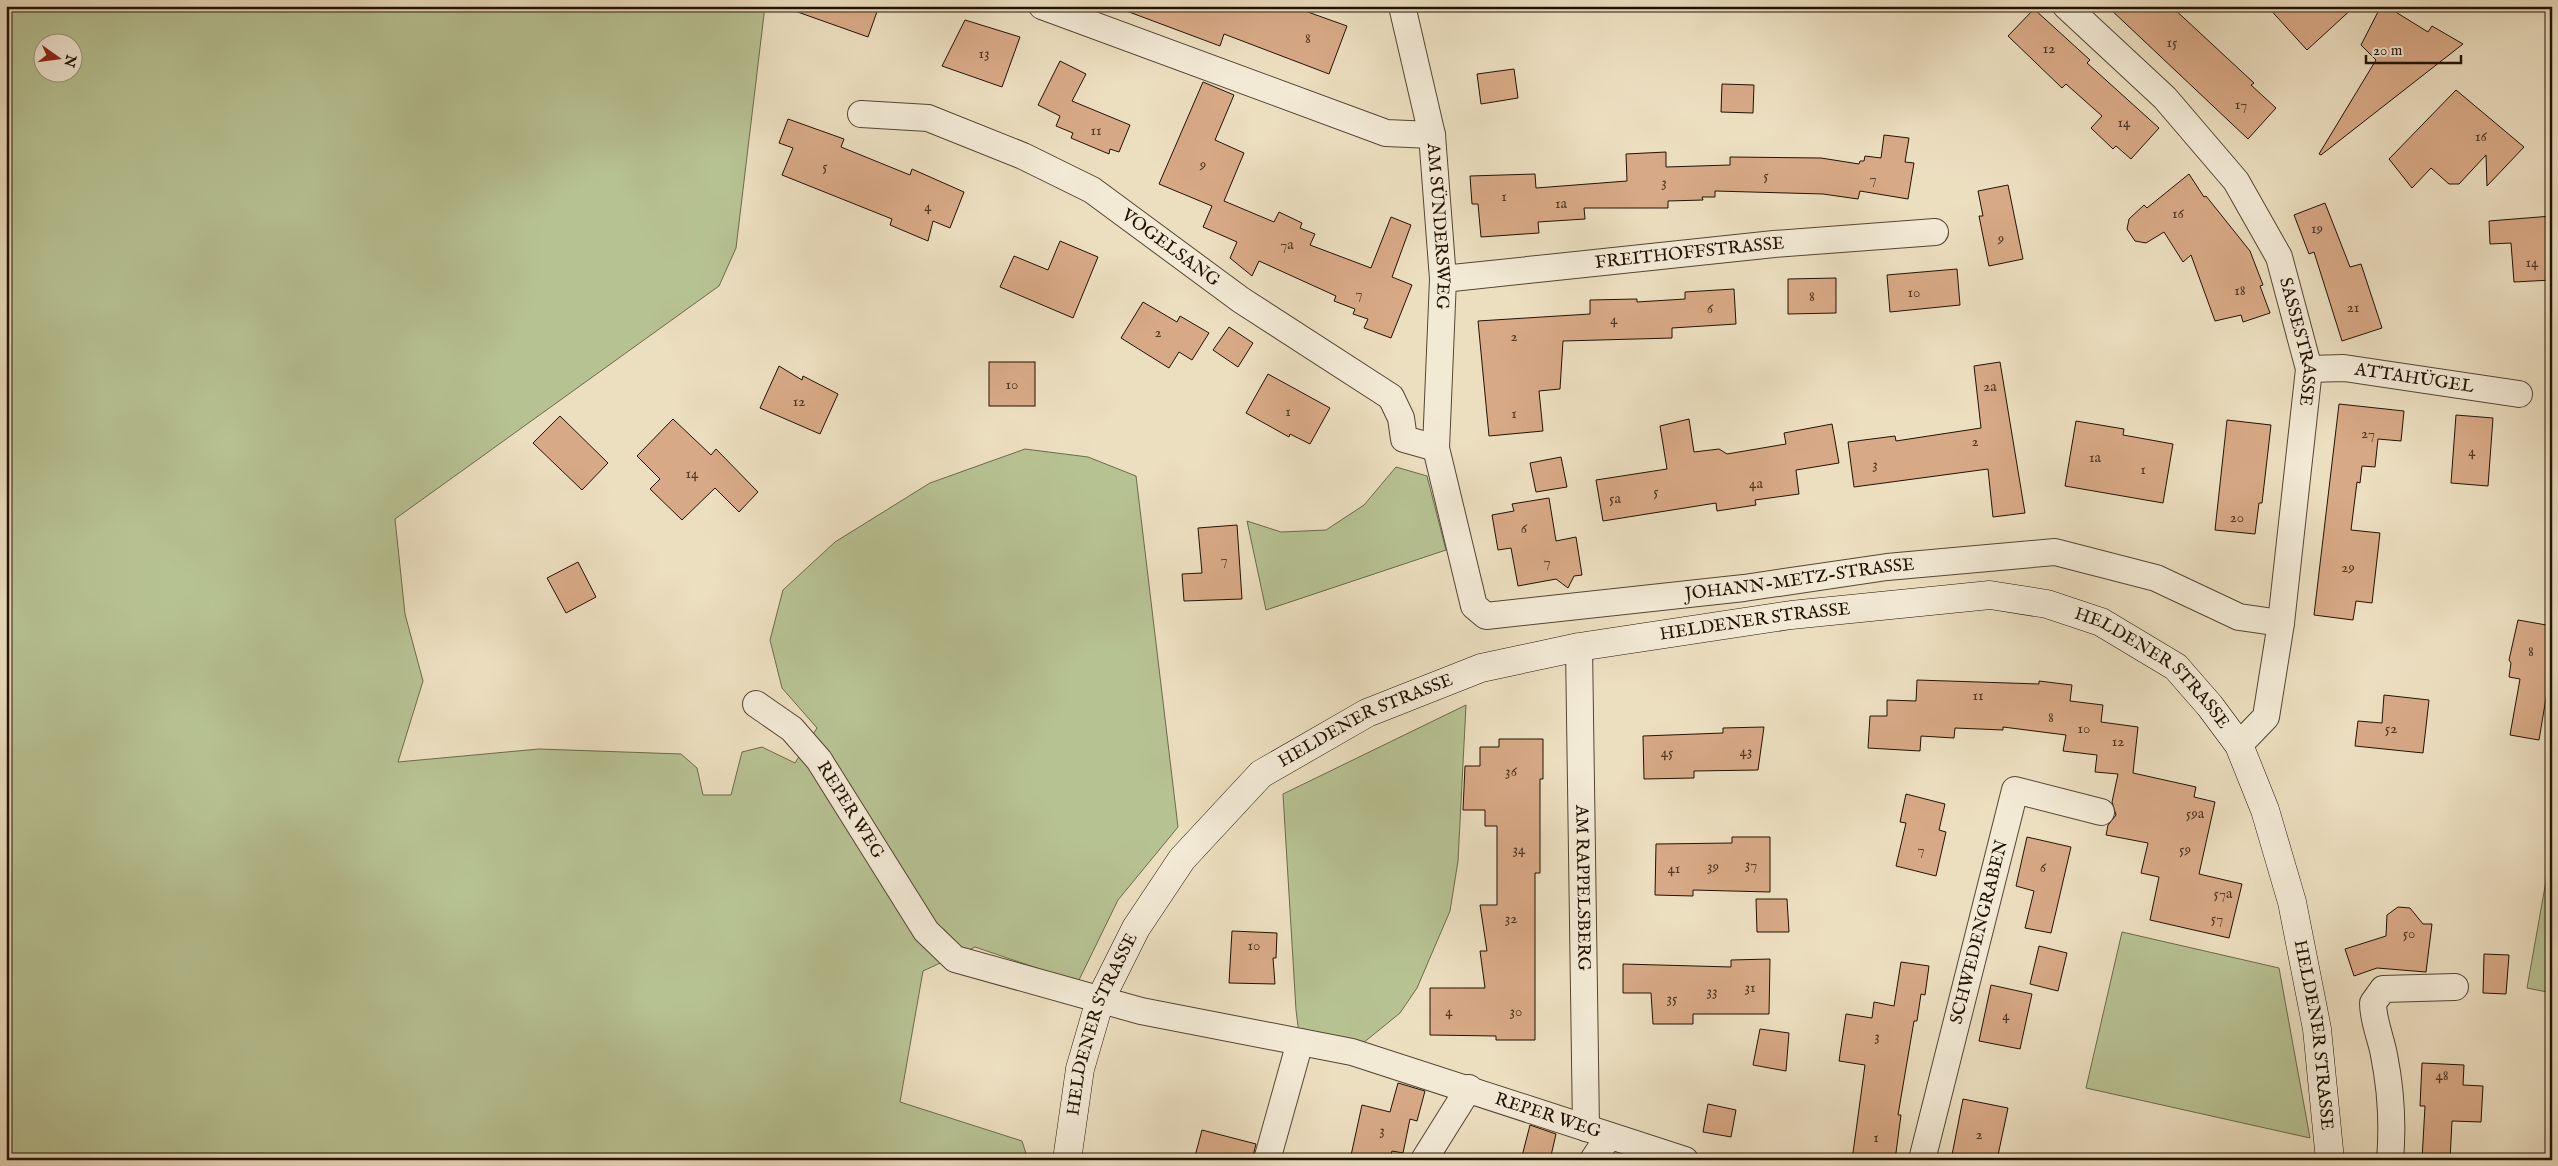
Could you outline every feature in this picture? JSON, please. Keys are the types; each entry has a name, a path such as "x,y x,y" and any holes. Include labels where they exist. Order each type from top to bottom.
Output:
{"main road":[{"name":"HELDENER STRASSE","path":"1067,1160 1080,1069 1100,1000 1136,928 1182,859 1261,774 1367,713 1482,668 1579,648 1791,615 1990,595 2047,604 2101,622 2176,667 2210,706 2239,745 2265,810 2292,902 2317,1029 2330,1160"}],"street":[{"path":"1042,6 1386,133 1432,135"},
{"name":"AM SÜNDERSWEG","path":"1402,6 1432,135 1443,279 1436,448"},
{"name":"SASSESTRASSE","path":"2066,6 2164,98 2236,181 2279,257 2308,369 2281,623 2266,717 2239,745"},
{"name":"VOGELSANG","path":"862,114 928,118 1023,156 1092,190 1241,300 1391,397 1401,418 1404,439 1436,448"},
{"name":"FREITHOFFSTRASSE","path":"1443,279 1774,244 1935,232"},
{"name":"ATTAHÜGEL","path":"2308,369 2344,368 2520,394"},
{"name":"JOHANN-METZ-STRASSE","path":"1436,448 1474,606 1486,616 1744,588 1887,567 2055,552 2156,578 2239,617 2281,623"},
{"name":"AM RAPPELSBERG","path":"1579,648 1597,1132"},
{"name":"REPER WEG","path":"756,704 792,729 819,760 926,931 955,960 1141,1011 1352,1052 1469,1088 1684,1160"},
{"name":"SCHWEDENGRABEN","path":"1922,1160 2015,790 2101,812"},
{"path":"2390,1160 2391,1106 2384,1054 2373,1014 2373,1003 2383,990 2455,987"},
{"path":"1267,1160 1300,1042"},
{"path":"1424,1160 1469,1088"},
{"path":"1593,1160 1597,1132"}],"green space":[{"path":"6,6 765,6 736,248 719,286 395,519 405,614 423,681 398,762 539,749 681,754 697,768 703,795 731,795 742,752 762,747 795,763 817,728 782,688 770,640 783,590 835,542 930,483 1025,449 1088,457 1136,476 1178,827 1118,900 1078,982 975,947 923,971 900,1102 1022,1141 1028,1160 6,1160"},
{"path":"1396,467 1427,476 1446,550 1266,610 1247,521 1281,532 1326,530 1364,505"},
{"path":"1466,705 1458,861 1450,911 1417,988 1400,1013 1352,1052 1300,1042 1296,1010 1283,794"},
{"path":"2552,847 2552,993 2527,988"},
{"path":"2122,932 2279,968 2310,1138 2086,1088"}],"building":[{"path":"792,6 879,6 868,37 792,10"},
{"path":"1122,6 1291,6 1347,26 1329,74 1224,34 1220,46 1121,9"},
{"path":"2107,6 2171,6 2254,83 2251,85 2276,108 2248,139"},
{"path":"2267,6 2355,6 2307,50"},
{"path":"2381,6 2386,6 2428,32 2432,26 2463,44 2321,155 2319,154 2376,60 2361,45"},
{"path":"2034,9 2090,60 2087,63 2159,128 2131,159 2116,146 2113,149 2091,128 2102,116 2066,84 2062,88 2008,36"},
{"path":"965,20 1020,37 1002,87 942,66"},
{"path":"1060,61 1086,74 1072,101 1130,125 1119,152 1110,149 1109,154 1071,138 1073,133 1056,126 1060,116 1038,105"},
{"path":"1514,69 1518,98 1481,104 1477,74"},
{"path":"1203,82 1234,95 1215,140 1244,153 1224,201 1274,222 1279,212 1302,223 1300,228 1315,234 1310,245 1371,268 1391,217 1411,225 1392,277 1412,285 1391,338 1364,328 1368,319 1353,314 1355,309 1334,301 1336,296 1259,261 1252,276 1230,258 1237,242 1203,227 1212,206 1159,184"},
{"path":"1722,84 1754,85 1753,113 1721,112"},
{"path":"2456,90 2524,147 2487,186 2486,155 2459,184 2449,184 2431,168 2412,188 2389,159"},
{"path":"788,119 844,139 841,147 910,175 912,169 964,192 950,228 933,221 928,241 890,225 892,219 782,175 793,148 779,143"},
{"path":"1884,135 1909,138 1905,162 1914,163 1908,199 1860,191 1858,199 1823,194 1715,191 1715,197 1702,197 1703,200 1668,201 1668,208 1584,208 1585,219 1538,222 1539,233 1481,237 1478,204 1472,204 1470,176 1535,174 1536,188 1627,181 1626,154 1666,152 1666,167 1730,165 1730,157 1821,158 1859,164 1860,161 1864,161 1865,156 1881,158"},
{"path":"2189,174 2204,197 2206,196 2250,251 2263,285 2260,286 2270,313 2243,322 2241,315 2215,321 2191,255 2183,262 2164,232 2146,243 2135,241 2127,229 2129,219 2144,205 2147,208"},
{"path":"2008,185 2023,259 1989,266 1979,216 1983,216 1978,191"},
{"path":"2325,203 2350,267 2361,264 2382,328 2342,341 2314,252 2309,254 2294,215"},
{"path":"2552,216 2552,280 2514,282 2511,243 2490,244 2489,221"},
{"path":"1060,241 1098,257 1073,318 1000,287 1014,256 1048,270"},
{"path":"1957,269 1960,305 1890,312 1887,275"},
{"path":"1836,278 1836,313 1788,314 1788,279"},
{"path":"1734,289 1736,324 1672,328 1672,338 1563,341 1560,389 1539,391 1543,431 1489,436 1478,321 1590,314 1590,300 1637,299 1637,302 1685,299 1685,292"},
{"path":"1143,302 1177,322 1180,316 1209,333 1192,360 1179,352 1169,368 1121,338"},
{"path":"1229,327 1253,343 1238,367 1213,350"},
{"path":"989,362 1035,362 1035,406 989,406"},
{"path":"2000,362 2025,513 1993,517 1988,469 1854,487 1848,442 1895,436 1896,441 1981,428 1974,366"},
{"path":"779,366 802,380 803,376 838,394 820,434 760,408"},
{"path":"1268,374 1330,408 1310,444 1290,434 1289,437 1246,413"},
{"path":"2339,404 2404,411 2401,441 2378,439 2375,467 2362,466 2360,483 2357,482 2351,530 2380,533 2372,603 2356,601 2353,620 2314,615"},
{"path":"2456,415 2493,418 2488,486 2451,483"},
{"path":"560,416 608,463 582,490 533,443"},
{"path":"673,419 711,455 716,449 758,492 739,512 715,488 682,520 650,489 660,479 637,456"},
{"path":"1689,419 1694,452 1719,449 1727,454 1786,444 1784,433 1832,424 1839,463 1796,470 1799,494 1755,500 1756,505 1717,511 1716,503 1603,521 1596,480 1667,469 1660,426"},
{"path":"2227,420 2271,425 2262,503 2259,503 2255,534 2215,530"},
{"path":"2076,421 2124,429 2123,435 2173,444 2163,503 2065,486"},
{"path":"1561,457 1567,487 1536,492 1530,463"},
{"path":"1549,498 1556,541 1576,537 1582,575 1574,576 1568,588 1556,579 1518,586 1511,548 1498,550 1492,515 1514,511 1512,504"},
{"path":"1237,525 1242,599 1184,601 1182,574 1202,573 1198,528"},
{"path":"578,562 596,597 566,613 547,578"},
{"path":"2518,620 2552,626 2552,662 2539,740 2510,735 2520,679 2509,677 2511,663 2509,660"},
{"path":"1917,680 2039,684 2039,681 2072,685 2070,701 2103,705 2101,722 2138,727 2133,773 2196,787 2194,797 2215,802 2199,874 2242,884 2229,938 2150,920 2159,877 2141,873 2148,843 2106,835 2108,825 2116,815 2112,802 2118,774 2095,772 2097,755 2063,751 2066,735 2003,727 2003,730 1955,728 1954,738 1921,736 1920,751 1868,748 1870,716 1887,716 1887,700 1916,701"},
{"path":"2384,695 2429,700 2423,753 2355,746 2358,721 2382,723"},
{"path":"1764,727 1758,770 1694,771 1694,778 1644,779 1643,736 1723,733 1723,728"},
{"path":"1499,739 1543,739 1543,779 1540,779 1540,873 1535,873 1535,1040 1496,1040 1496,1036 1430,1035 1430,988 1485,988 1480,951 1487,951 1480,905 1497,905 1497,826 1485,826 1485,810 1463,810 1465,766 1480,766 1480,747 1499,747"},
{"path":"1906,794 1945,804 1939,830 1946,832 1936,876 1896,866 1906,823 1900,822"},
{"path":"1732,837 1770,837 1770,892 1693,890 1693,896 1655,895 1656,844 1732,843"},
{"path":"2027,837 2071,847 2051,933 2025,928 2034,891 2016,886"},
{"path":"1756,899 1787,899 1789,932 1757,932"},
{"path":"2398,907 2410,908 2423,924 2432,924 2426,972 2377,968 2354,976 2345,949 2386,936 2387,915"},
{"path":"1232,931 1277,933 1276,958 1273,958 1275,984 1229,983"},
{"path":"2039,946 2067,953 2058,991 2030,984"},
{"path":"2484,954 2509,955 2506,994 2483,993"},
{"path":"1770,959 1769,1014 1693,1014 1693,1024 1653,1024 1651,993 1623,993 1623,964 1731,967 1731,960"},
{"path":"1901,962 1929,966 1925,995 1921,994 1917,1021 1914,1021 1898,1115 1901,1115 1895,1160 1852,1160 1865,1065 1839,1061 1846,1014 1872,1018 1874,1002 1894,1006"},
{"path":"1991,985 2032,994 2020,1049 1979,1041"},
{"path":"1760,1029 1789,1033 1786,1071 1753,1065"},
{"path":"2422,1063 2464,1065 2463,1085 2483,1086 2481,1122 2452,1121 2450,1160 2422,1160 2425,1106 2420,1106"},
{"path":"1398,1083 1425,1091 1417,1121 1410,1119 1403,1153 1392,1151 1390,1160 1350,1160 1362,1105 1390,1112"},
{"path":"1963,1099 2008,1108 1997,1160 1951,1160"},
{"path":"1708,1104 1736,1110 1731,1137 1703,1132"},
{"path":"1530,1125 1556,1134 1550,1160 1521,1160"},
{"path":"1202,1130 1256,1144 1252,1160 1194,1160"}]}
